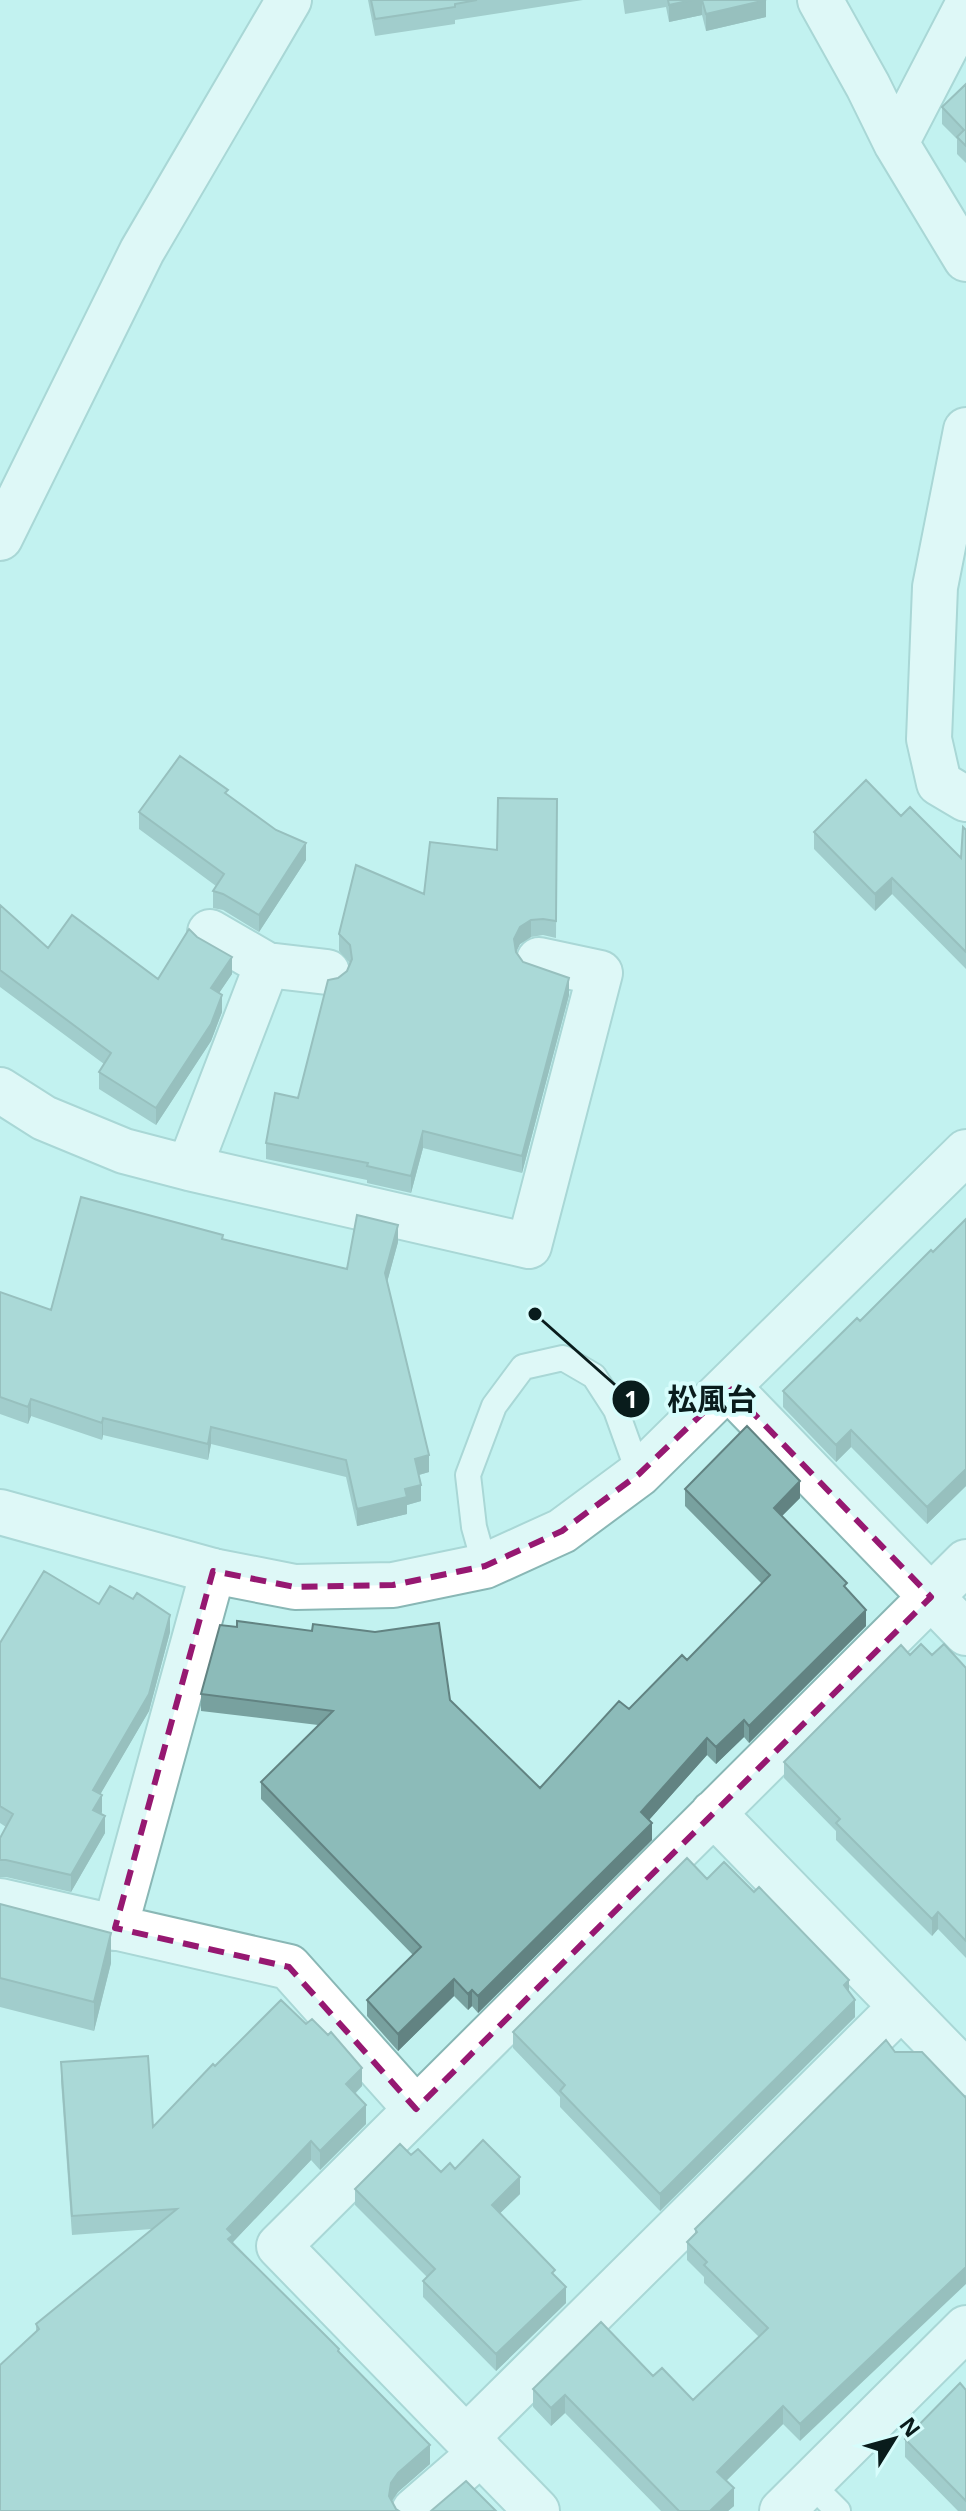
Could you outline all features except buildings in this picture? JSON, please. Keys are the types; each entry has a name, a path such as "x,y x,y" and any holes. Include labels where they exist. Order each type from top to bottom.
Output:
{"street":[{"path":"0,538 142,251 289,0"},
{"path":"820,0 896,143 966,259"},
{"path":"896,143 966,8"},
{"path":"966,430 935,587 929,739 939,783 966,799"},
{"path":"210,932 267,965 327,972"},
{"path":"0,1090 44,1118 124,1151 529,1246 600,973 539,960"},
{"path":"189,1168 267,965"},
{"path":"0,1512 213,1571 295,1587 393,1585 485,1566 562,1531 639,1474 966,1152"},
{"path":"729,1388 966,1633"},
{"path":"537,2511 279,2246 966,1562"},
{"path":"115,1928 213,1571"},
{"path":"713,1813 966,2073"},
{"path":"0,1901 289,1967 416,2109"},
{"path":"414,2511 473,2445 901,2007"},
{"path":"810,2502 966,2328"}],"lane":[{"path":"485,1566 474,1527 468,1475 494,1406 523,1367 563,1358 594,1376 616,1410 639,1474"}],"highlighted area":[{"path":"729,1388 931,1597 416,2109 289,1967 115,1928 213,1571 295,1587 393,1585 485,1566 562,1531 639,1474"}],"place":[{"name":"松風台","path":"535,1314"}]}
